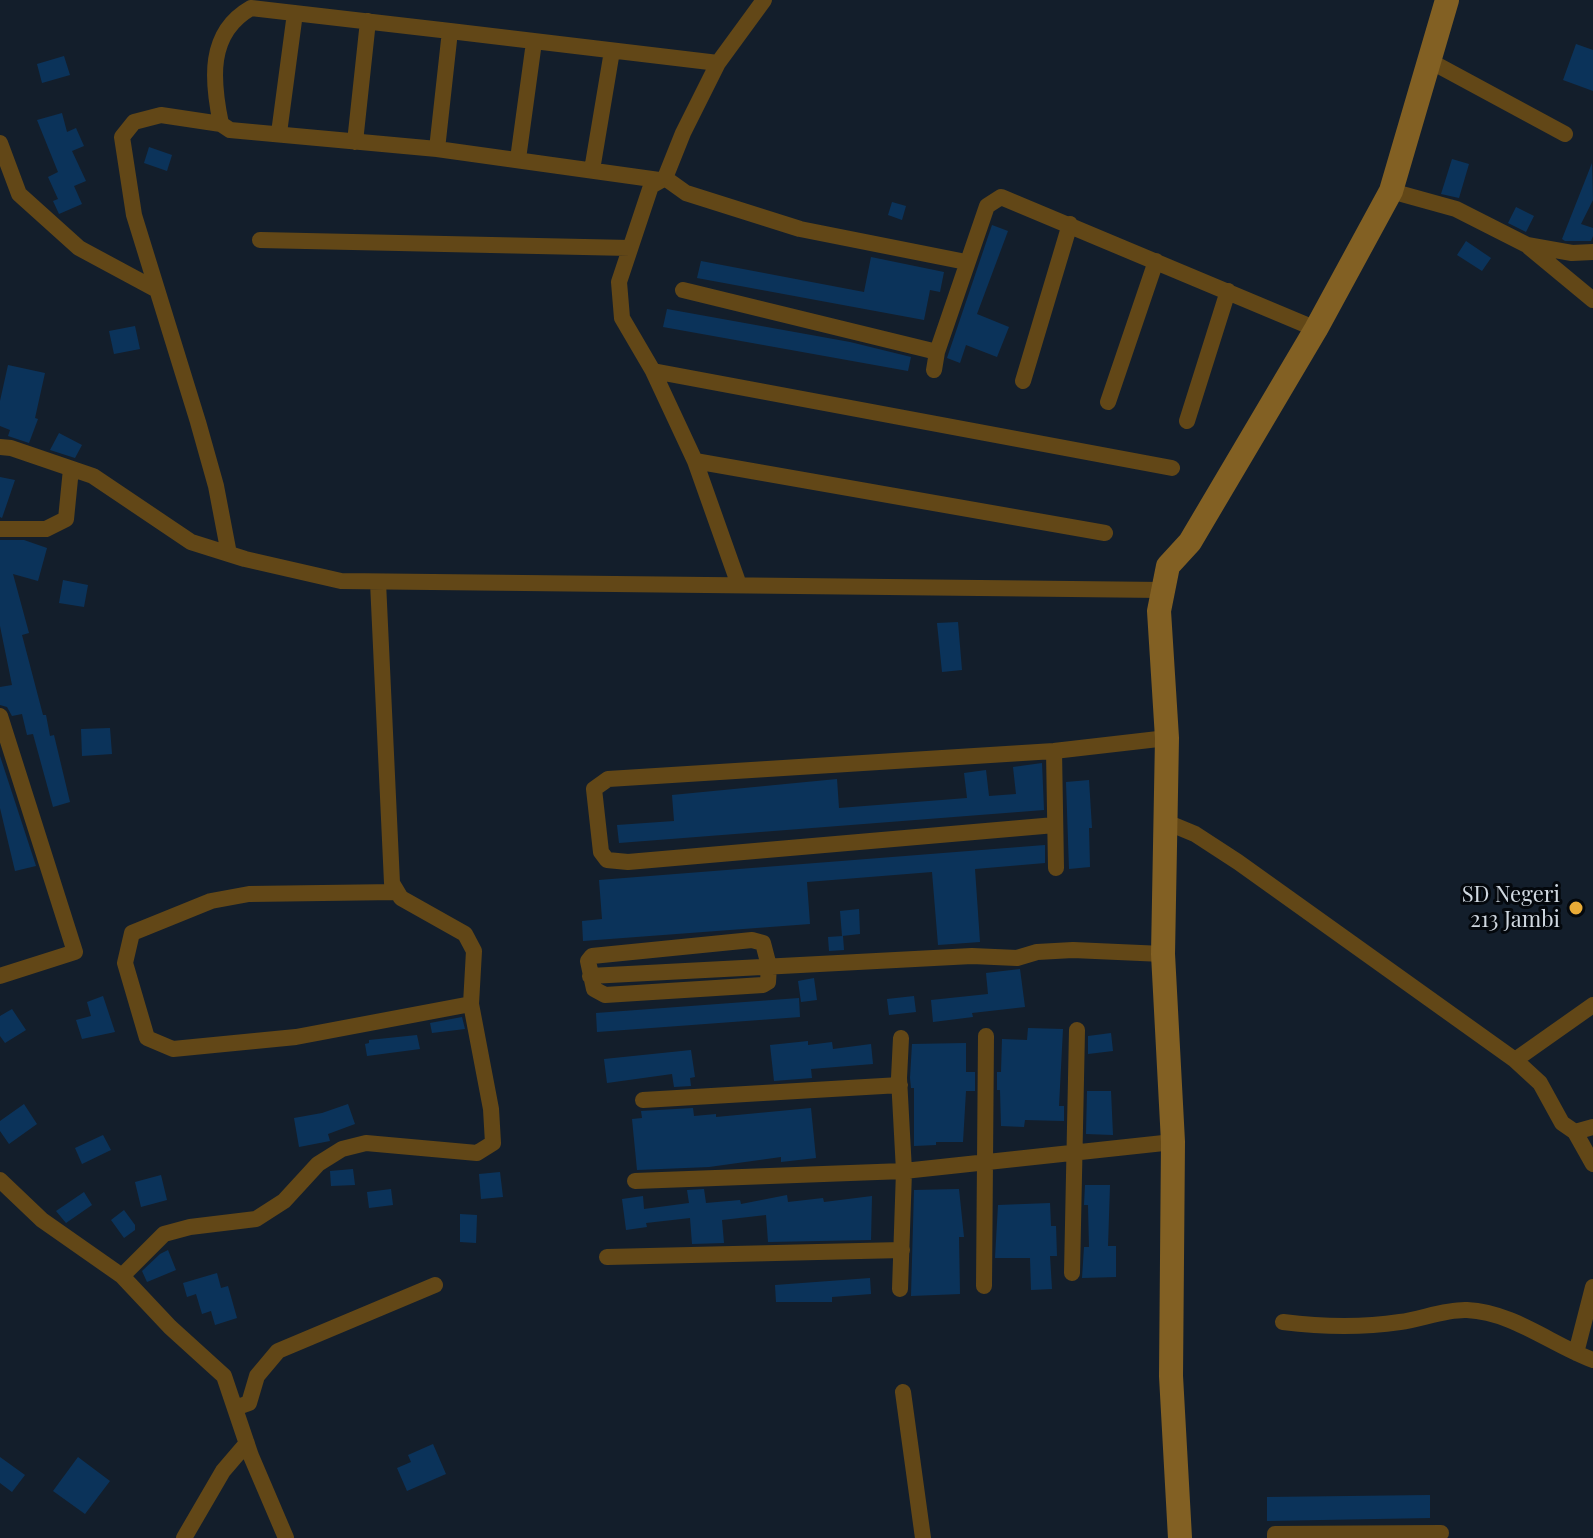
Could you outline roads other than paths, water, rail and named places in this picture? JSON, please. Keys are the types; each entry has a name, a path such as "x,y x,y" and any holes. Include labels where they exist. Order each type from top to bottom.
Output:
{"street":[{"path":"739,585 695,461 653,371 622,318 619,282 651,186 662,179 718,63 764,0"},
{"path":"1180,1538 1171,1376 1173,1142 1163,954 1167,738 1160,664 1159,611 1162,590 1168,566 1190,542 1316,329 1391,191 1447,0"},
{"path":"221,124 214,90 219,43 234,17 251,8 718,63"},
{"path":"279,133 295,13"},
{"path":"355,142 368,21"},
{"path":"437,149 450,31"},
{"path":"518,159 534,42"},
{"path":"592,170 612,51"},
{"path":"1428,60 1565,134"},
{"path":"229,554 198,422 134,215 122,137 134,122 161,115 221,124 230,130 437,149 662,179 686,193 800,229 966,262"},
{"path":"0,143 19,194 79,248 157,290"},
{"path":"1391,191 1456,209 1527,245 1593,300"},
{"path":"934,370 966,262 987,206 1001,197 1316,329"},
{"path":"1023,381 1070,224"},
{"path":"260,240 630,248"},
{"path":"1527,245 1572,253 1593,252"},
{"path":"1108,402 1156,261"},
{"path":"683,290 937,352"},
{"path":"1187,421 1228,291"},
{"path":"653,371 1172,468"},
{"path":"0,447 93,476 191,542 341,581 1162,590"},
{"path":"695,461 1105,533"},
{"path":"0,529 46,529 66,519 71,469"},
{"path":"122,1276 164,1234 190,1227 256,1219 284,1201 318,1164 342,1149 366,1143 477,1153 493,1143 491,1109 471,1004 476,962 471,943 465,934 401,898 392,883 378,582"},
{"path":"0,716 75,952 0,976"},
{"path":"1055,825 628,862 607,860 601,852 594,789 608,779 1054,751 1167,738"},
{"path":"1054,751 1056,868"},
{"path":"1166,822 1195,834 1238,862 1515,1060 1540,1083 1562,1123 1575,1132 1593,1164"},
{"path":"396,892 249,894 211,901 132,933 125,963 147,1038 173,1049 280,1038 471,1004"},
{"path":"769,966 763,943 752,940 592,956 588,961 590,976 972,956 1017,958 1037,952 1073,950 1163,954"},
{"path":"1515,1060 1593,1005"},
{"path":"1072,1273 1077,1030"},
{"path":"984,1286 986,1036"},
{"path":"900,1289 904,1171 901,1038"},
{"path":"643,1100 900,1085"},
{"path":"1575,1132 1593,1127"},
{"path":"635,1181 904,1171 1173,1142"},
{"path":"0,1180 42,1220 122,1276 170,1327 224,1376 247,1443 286,1538"},
{"path":"607,1257 902,1250"},
{"path":"235,1408 249,1403 257,1376 278,1351 435,1285"},
{"path":"1576,1353 1593,1287"},
{"path":"1283,1322 1315,1326 1369,1326 1465,1310 1489,1314 1547,1337 1593,1360"},
{"path":"903,1392 923,1538"},
{"path":"184,1538 223,1471 247,1443"},
{"path":"1275,1538 1275,1534 1441,1533"}],"place":[{"name":"SD Negeri 213 Jambi","path":"1576,908"}]}
